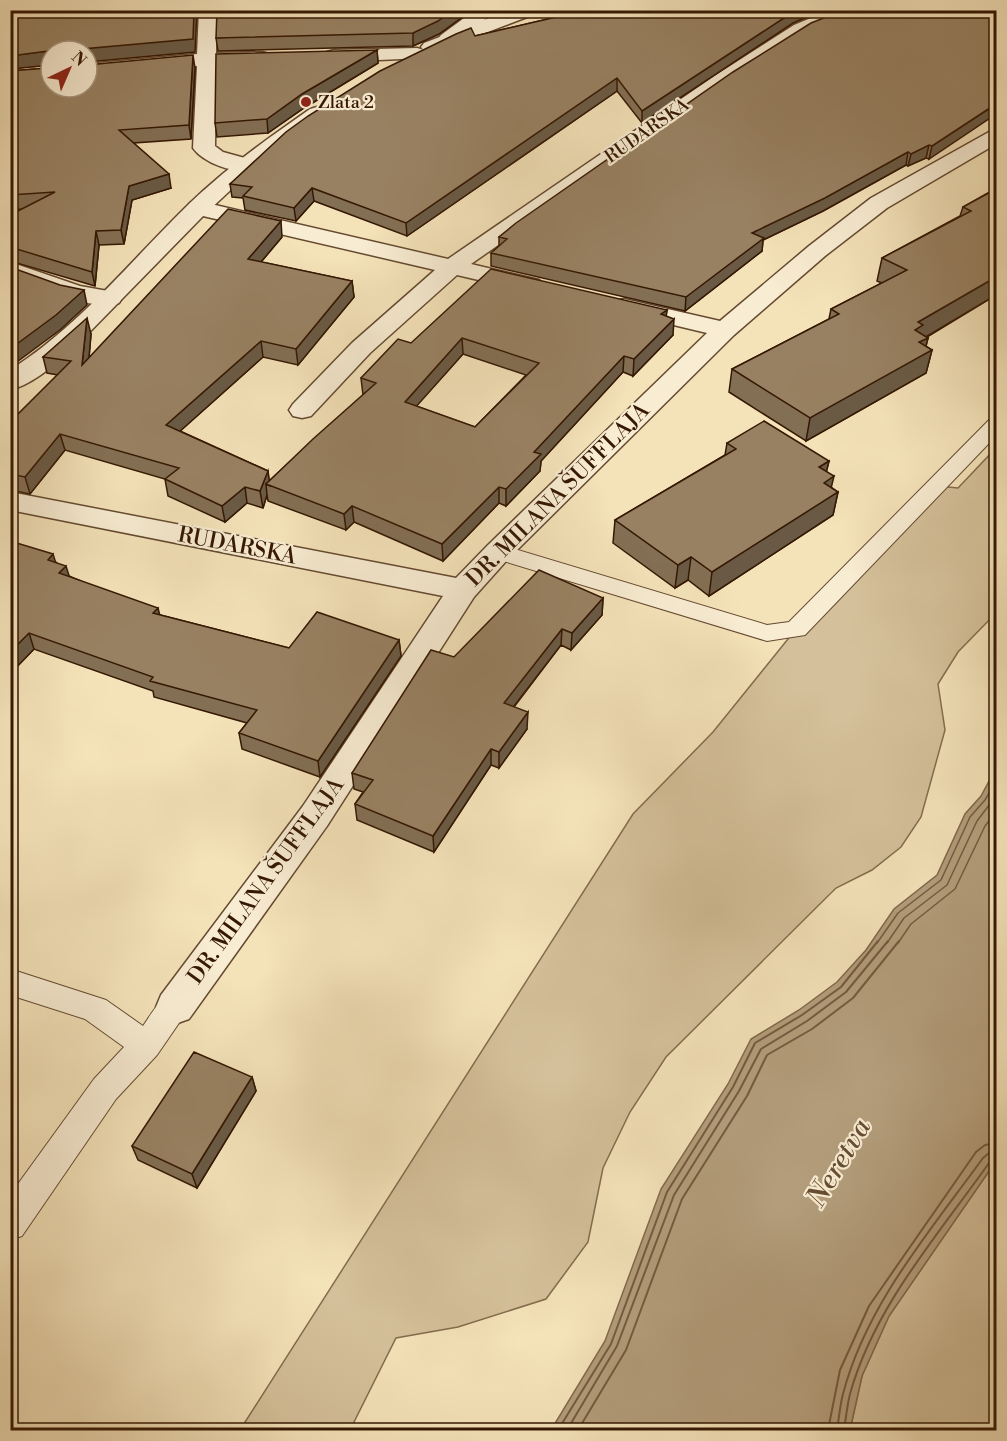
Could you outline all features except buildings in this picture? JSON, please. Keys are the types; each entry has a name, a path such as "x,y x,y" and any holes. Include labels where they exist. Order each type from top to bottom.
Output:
{"street":[{"path":"208,10 204,148 214,157 244,165"},
{"path":"448,39 488,10"},
{"path":"379,75 448,39 528,10"},
{"name":"RUDARSKA","path":"302,410 361,348 452,267 801,28 851,10"},
{"path":"311,56 417,54"},
{"path":"99,69 206,59 276,57"},
{"path":"10,382 44,360 66,342 198,208 244,165 333,102"},
{"name":"DR. MILANA ŠUFFLAJA","path":"175,1007 315,816 463,590 498,552 725,330 817,252 879,203 996,136"},
{"path":"198,208 555,290"},
{"path":"10,269 76,293 110,298"},
{"path":"600,301 725,330"},
{"name":"RUDARSKA","path":"10,501 463,590"}],"lane":[{"path":"498,552 767,633 796,629 996,424"},
{"path":"10,982 95,1009 146,1045"},
{"path":"10,1224 105,1089 146,1045 175,1007"}],"shaded area":[{"path":"996,448 996,613 958,652 938,684 945,730 921,817 901,847 872,870 836,888 666,1057 630,1112 603,1168 588,1242 546,1299 458,1327 396,1338 350,1430 240,1430 633,814 713,732 796,629 938,486 958,488"},
{"path":"996,1161 996,1430 850,1430 862,1376 889,1316"}],"water":[{"name":"Neretva","path":"996,768 996,1161 889,1316 862,1376 850,1430 551,1430 605,1341 661,1189 728,1084 751,1039 799,1010 837,982 866,950 894,909 937,875 965,814 981,796"}],"place":[{"name":"Zlata 2","path":"306,102"}]}
